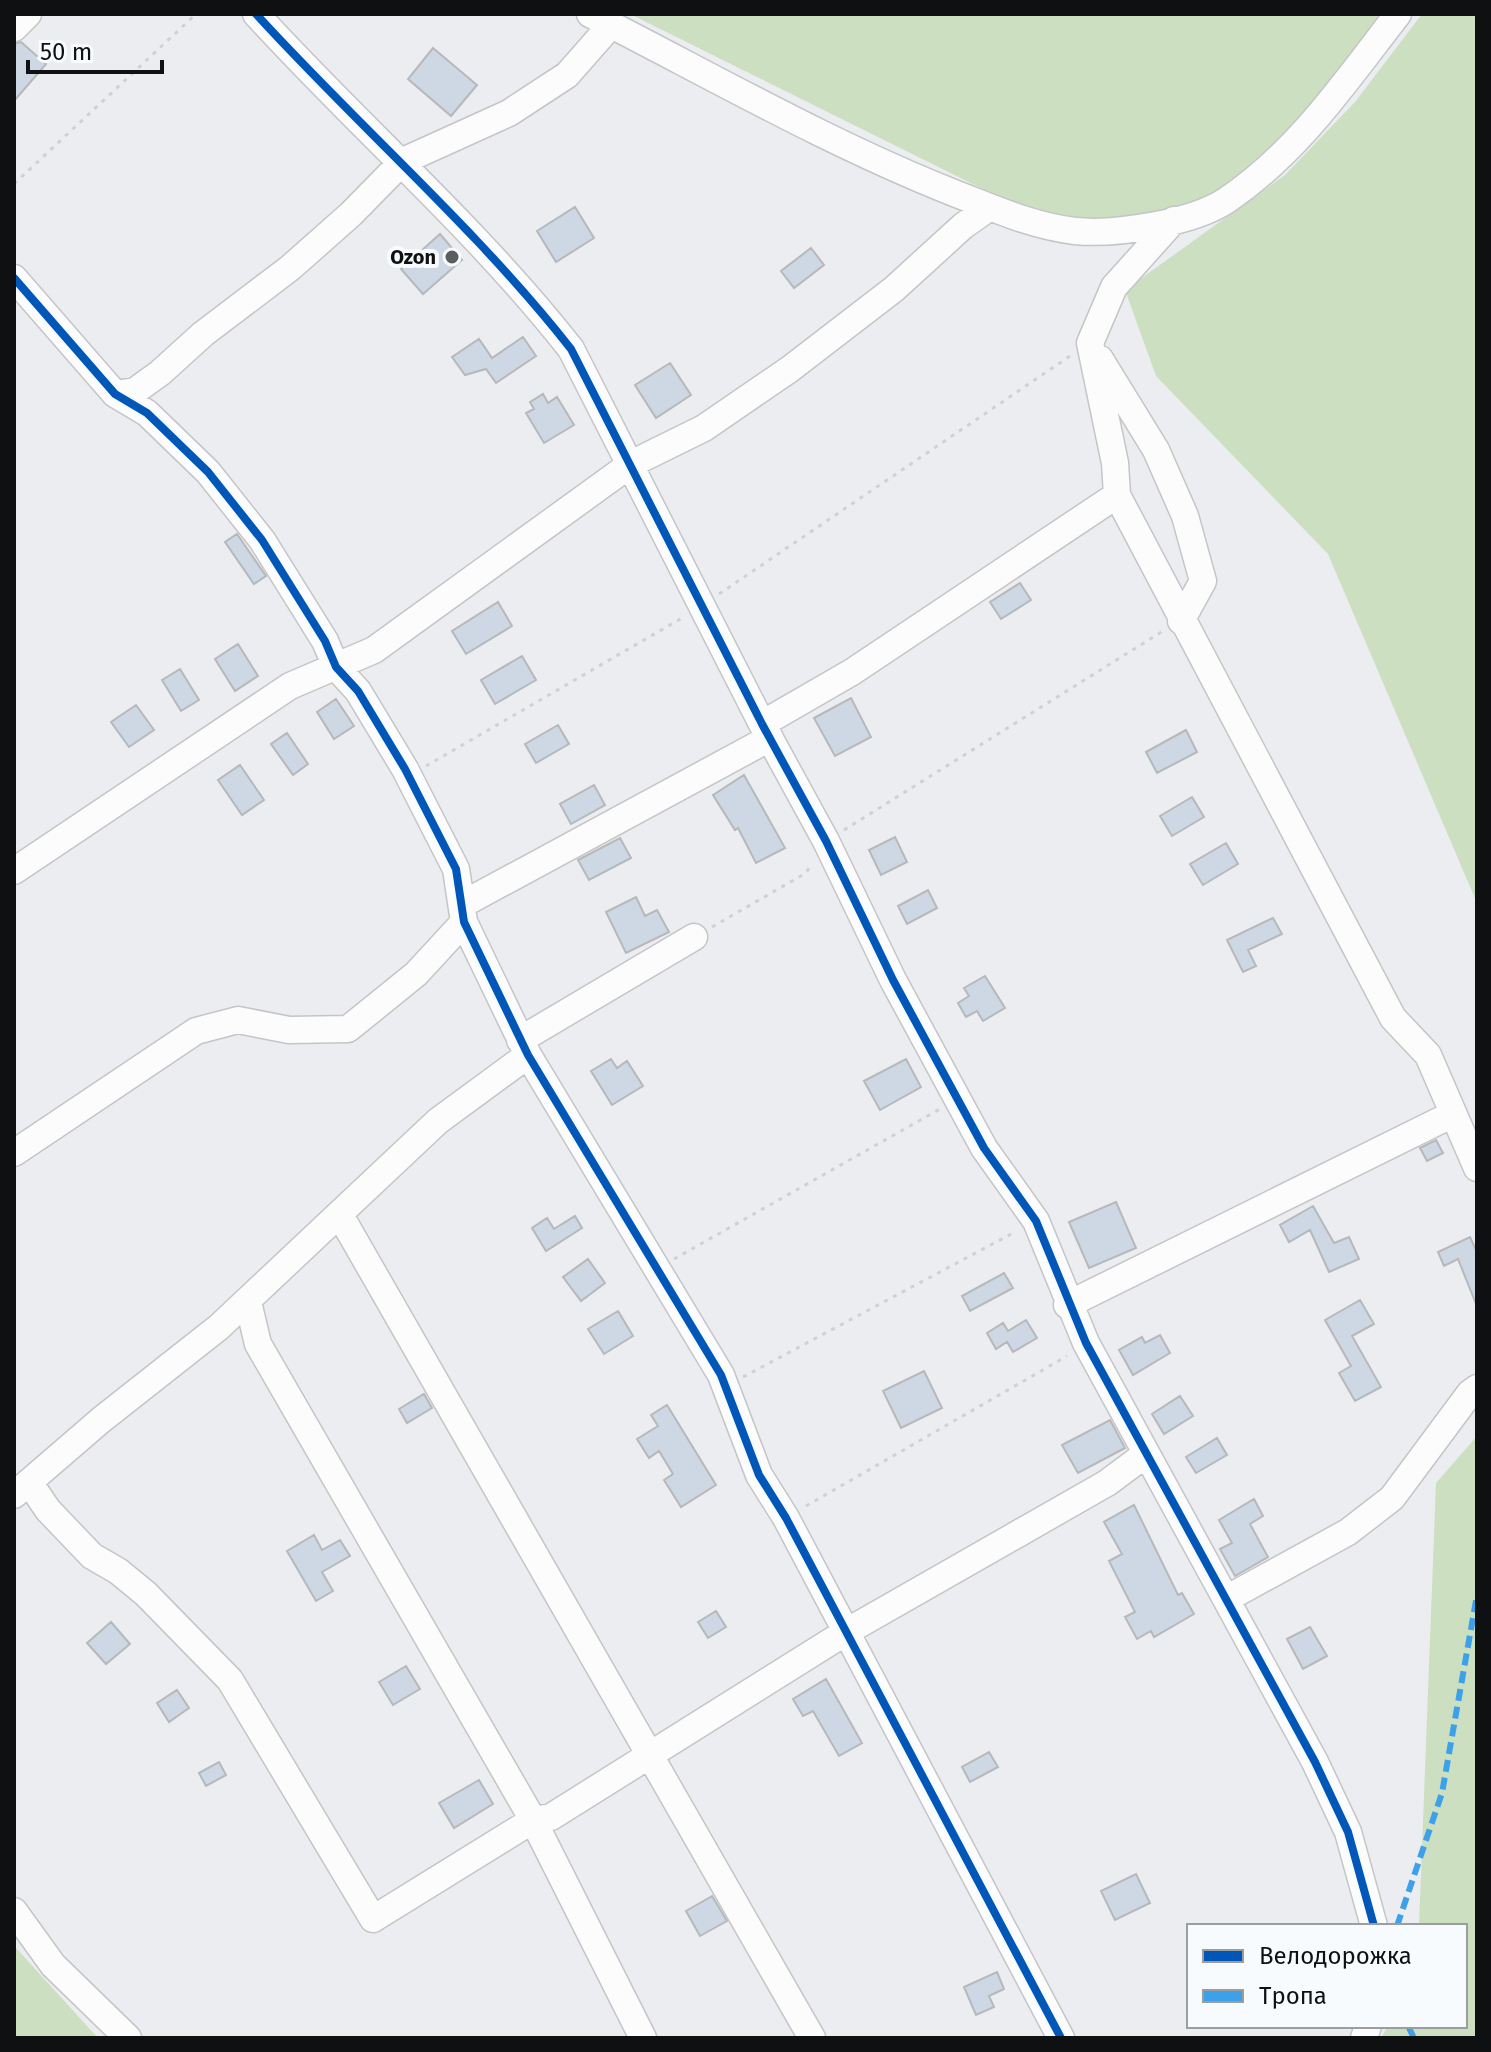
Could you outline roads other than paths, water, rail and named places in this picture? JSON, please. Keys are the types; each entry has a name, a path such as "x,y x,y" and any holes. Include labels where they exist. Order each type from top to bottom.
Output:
{"street":[{"path":"14,28 28,14"},
{"path":"256,14 319,83 403,161 533,301 571,349 766,731 826,841 893,980 984,1148 1036,1221 1067,1305 1086,1343 1315,1762 1348,1832 1373,1924"},
{"path":"115,394 135,391 290,268 351,214 403,161 509,113 567,75 601,19 906,174 1025,220 1075,231 1128,229 1174,220 1225,202 1296,145 1398,14"},
{"path":"14,871 290,686 374,650 631,464 704,428 790,369 894,289 963,226 990,207"},
{"path":"1174,220 1114,287 1090,343 1115,463 1117,495 1181,621 1331,893 1393,1018 1428,1055 1477,1168"},
{"path":"14,278 115,394 147,413 208,472 262,540 325,641 336,667 358,691 409,776 456,869 464,913 524,1048 725,1386 759,1475 786,1518 1061,2038"},
{"path":"1090,343 1156,450 1185,516 1203,581 1181,621"},
{"path":"14,1153 196,1031 238,1020 289,1030 348,1029 416,974 464,913 766,731 1117,495"},
{"path":"694,937 524,1048 438,1121 248,1302 21,1488 48,1510 92,1556 118,1571 146,1594 230,1680 373,1919 533,1820 551,1817 846,1632 1107,1483 1146,1454"},
{"path":"1067,1305 1453,1114"},
{"path":"340,1215 812,2038"},
{"path":"248,1302 258,1344 533,1820 643,2038"},
{"path":"1226,1599 1348,1532 1392,1498 1460,1405 1477,1388"},
{"path":"14,1911 53,1965 128,2038"}],"place":[{"name":"Ozon","path":"452,257"}]}
